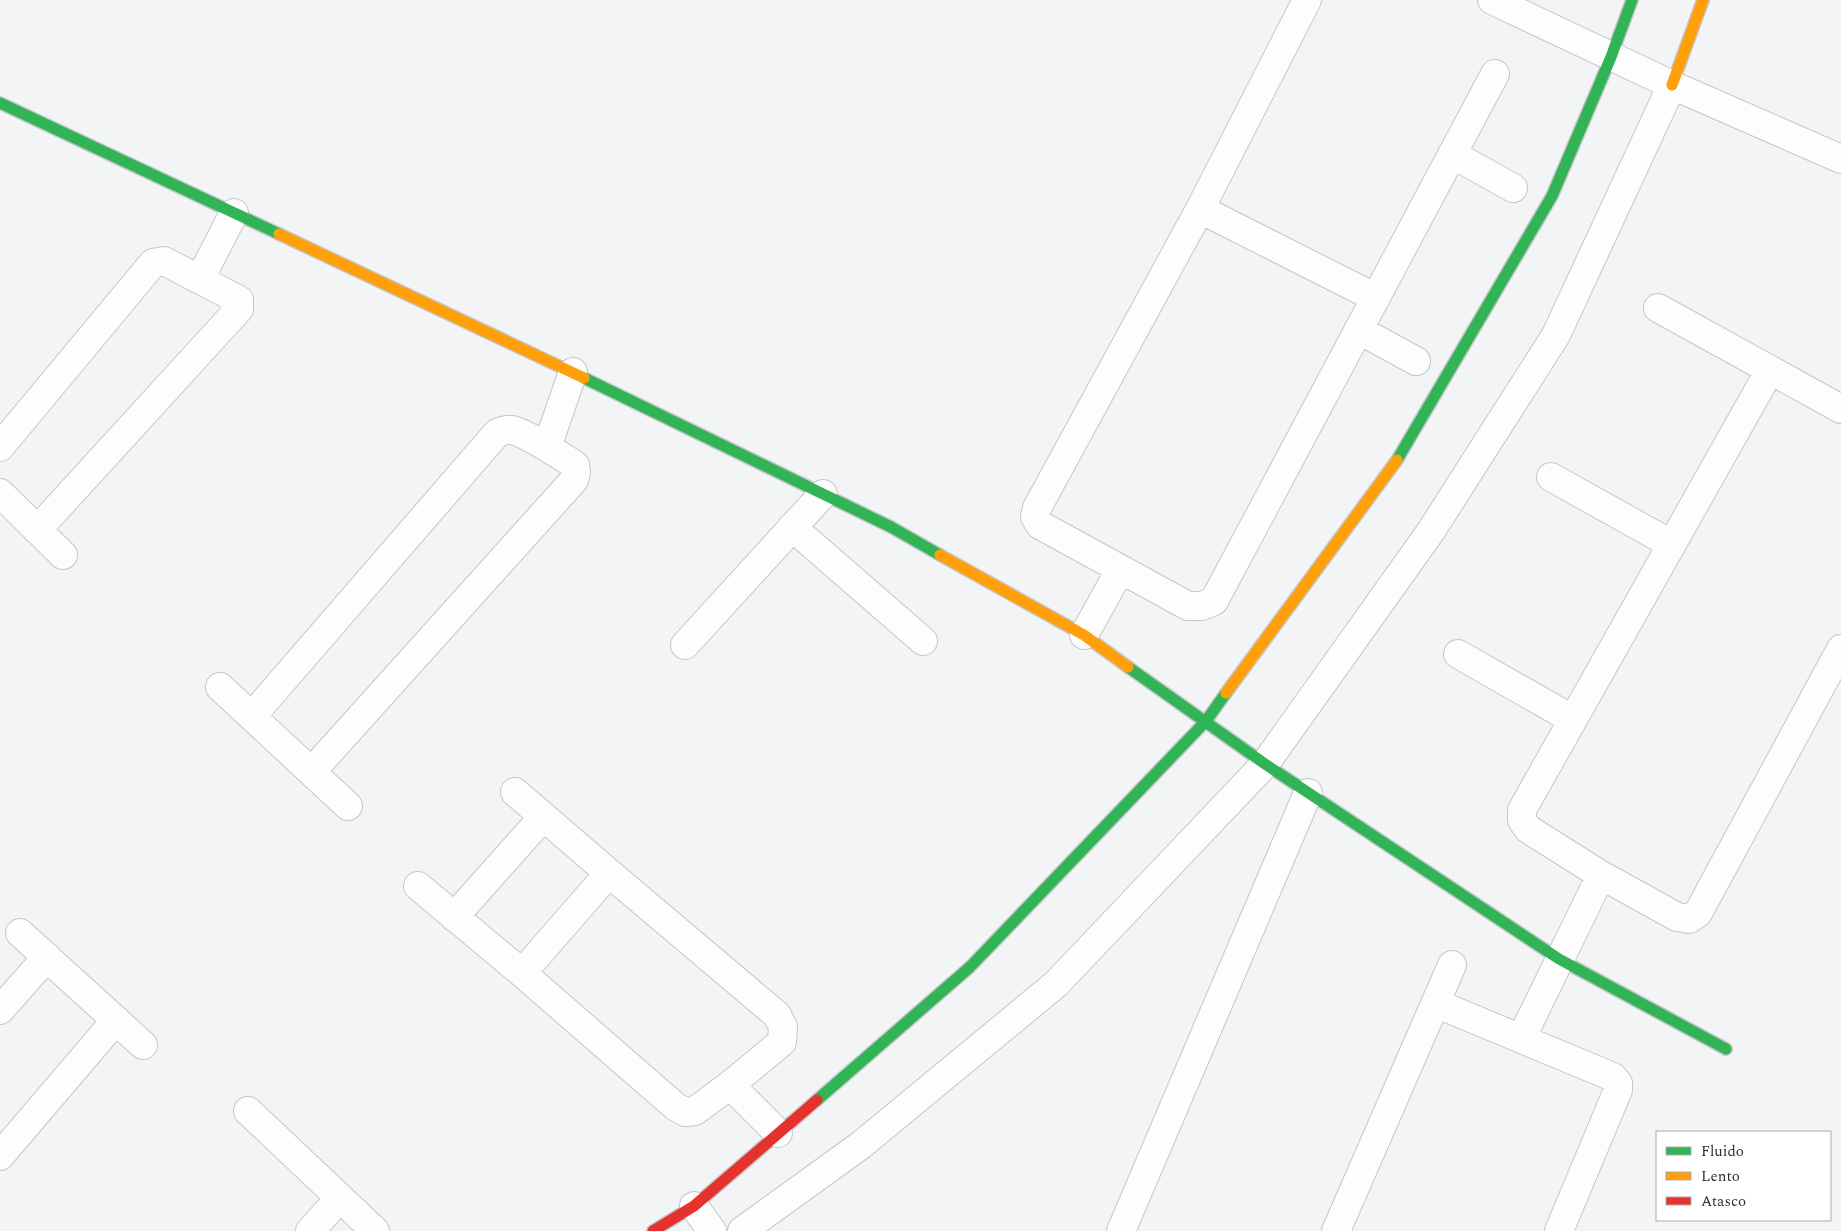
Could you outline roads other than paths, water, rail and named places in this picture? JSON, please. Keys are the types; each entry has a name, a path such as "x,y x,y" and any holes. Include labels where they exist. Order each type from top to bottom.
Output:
{"street":[{"path":"1307,0 1200,209 1037,508 1034,517 1040,525 1188,606 1202,606 1214,601 1495,74"},
{"path":"1492,0 1672,85 1841,159"},
{"path":"653,1231 694,1206 970,967 1206,721 1401,454 1552,196 1611,57 1632,0"},
{"path":"742,1231 861,1145 1056,984 1264,764 1431,531 1556,335 1672,85 1703,0"},
{"path":"0,103 573,372 891,527 1084,635 1264,764 1559,959 1726,1048"},
{"path":"1452,154 1512,188"},
{"path":"1200,209 1376,298"},
{"path":"200,279 234,213"},
{"path":"0,447 153,263 164,261 240,300 239,309 37,530"},
{"path":"1658,308 1841,408"},
{"path":"1359,330 1416,361"},
{"path":"1770,370 1572,719 1522,810 1522,820 1528,829 1601,874 1678,917 1689,919 1698,913 1841,650"},
{"path":"547,447 573,372"},
{"path":"252,716 497,433 511,430 547,447 575,465 574,480 312,771"},
{"path":"1551,477 1671,544"},
{"path":"0,493 63,555"},
{"path":"685,645 823,494"},
{"path":"792,528 923,641"},
{"path":"1084,635 1120,570"},
{"path":"1458,654 1572,719"},
{"path":"220,686 348,806"},
{"path":"418,886 680,1110 685,1112 695,1111 782,1042 783,1027 777,1015 515,792"},
{"path":"1120,1231 1308,793"},
{"path":"454,917 543,817"},
{"path":"522,973 609,873"},
{"path":"1521,1039 1601,874"},
{"path":"20,933 143,1045"},
{"path":"0,1010 47,957"},
{"path":"1336,1231 1452,965"},
{"path":"1435,1003 1613,1077 1618,1083 1618,1090 1559,1231"},
{"path":"0,1156 116,1020"},
{"path":"730,1085 778,1133"},
{"path":"248,1111 375,1231"},
{"path":"310,1231 340,1198"},
{"path":"694,1206 712,1231"}]}
